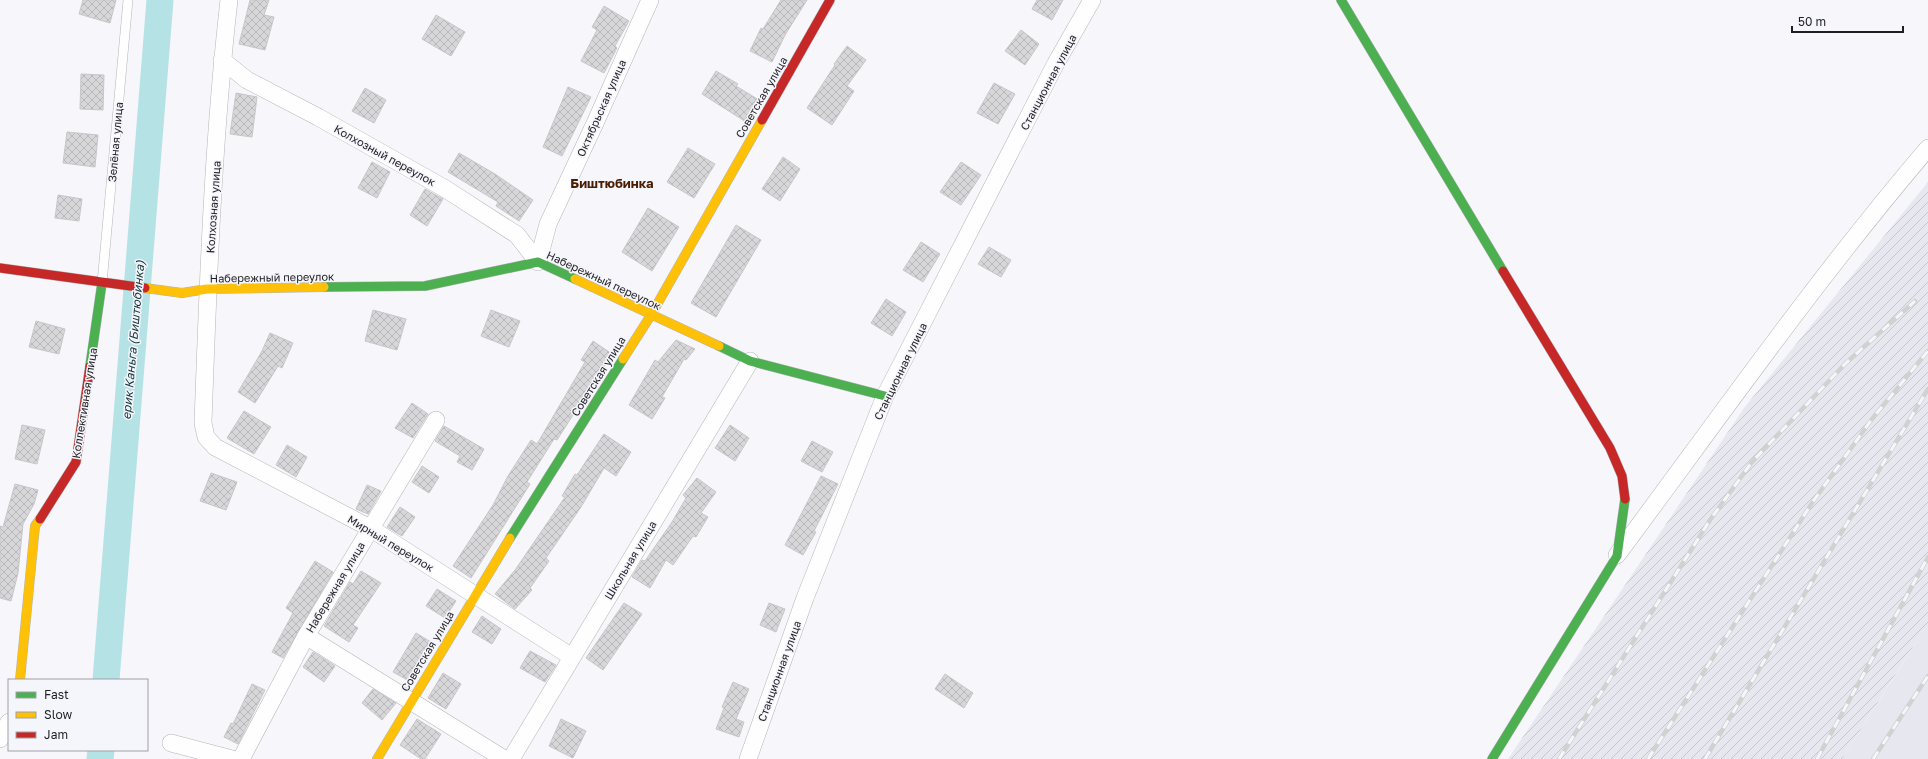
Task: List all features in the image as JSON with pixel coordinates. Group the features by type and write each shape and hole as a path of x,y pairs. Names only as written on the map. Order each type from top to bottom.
{"street":[{"name":"Колхозная улица","path":"206,438 203,423 208,289 222,60 229,0"},
{"name":"Октябрьская улица","path":"538,262 548,224 650,0"},
{"name":"Советская улица","path":"376,759 475,594 651,315 830,0"},
{"name":"Станционная улица","path":"748,759 805,598 885,396 1056,63 1092,0"},
{"path":"1341,0 1610,448 1622,476 1625,493 1624,512 1617,556"},
{"name":"Колхозный переулок","path":"222,60 247,80 318,117 369,148 444,188 517,235 538,262"},
{"path":"1492,759 1617,556 1873,212 1928,148"},
{"name":"Набережный переулок","path":"0,268 182,293 208,289 425,286 538,262 750,361 885,396"},
{"name":"Коллективная улица","path":"20,679 35,526 76,462 102,283"},
{"name":"Школьная улица","path":"511,759 750,361"},
{"name":"Набережная улица","path":"241,759 306,636 436,420"},
{"name":"Мирный переулок","path":"206,438 215,447 370,528 572,657"},
{"path":"306,636 504,759"},
{"path":"0,739 8,724"},
{"path":"171,743 232,759"}],"lane":[{"name":"Зелёная улица","path":"102,283 128,0"}],"shaded area":[{"path":"1928,182 1928,623 1842,759 1508,759 1744,408"},
{"path":"1928,623 1928,759 1842,759 1900,668"}],"building":[{"path":"83,0 116,0 110,23 79,14"},
{"path":"250,0 269,0 264,15 274,17 265,50 239,44"},
{"path":"781,0 807,0 785,35 772,62 750,51 761,28 763,29"},
{"path":"1037,0 1063,0 1052,20 1032,9"},
{"path":"604,6 629,21 615,46 617,48 604,73 581,61 597,30 592,27"},
{"path":"436,15 465,32 451,56 422,39"},
{"path":"1021,30 1039,44 1025,65 1005,51"},
{"path":"847,46 866,60 847,86 854,91 832,125 807,108"},
{"path":"716,71 738,84 736,86 759,100 746,122 702,94"},
{"path":"81,74 104,75 103,110 80,109"},
{"path":"994,83 1015,94 998,124 977,113"},
{"path":"568,87 591,97 562,156 543,147"},
{"path":"365,88 386,100 374,123 352,111"},
{"path":"236,93 257,97 252,137 230,134"},
{"path":"67,132 98,135 95,167 63,163"},
{"path":"688,148 715,164 694,198 667,182"},
{"path":"459,153 495,174 533,200 519,221 496,206 498,202 448,172"},
{"path":"783,157 800,169 780,201 762,189"},
{"path":"372,162 390,172 377,198 358,188"},
{"path":"961,162 981,175 961,205 940,192"},
{"path":"425,189 443,199 427,226 410,215"},
{"path":"58,195 82,199 79,221 55,218"},
{"path":"648,208 679,227 652,271 622,252"},
{"path":"736,225 761,240 716,317 691,303"},
{"path":"921,242 940,254 923,282 903,270"},
{"path":"989,247 1011,260 1001,277 978,264"},
{"path":"886,299 906,312 892,336 871,323"},
{"path":"373,310 406,319 397,350 365,341"},
{"path":"491,310 520,321 509,347 481,336"},
{"path":"36,321 65,329 59,354 29,347"},
{"path":"270,333 293,343 282,368 278,366 255,403 238,392 262,351"},
{"path":"676,340 695,349 686,360 684,359 662,397 665,398 652,419 629,405 655,360 658,362"},
{"path":"593,341 612,354 557,440 554,439 527,482 530,484 471,578 453,566 493,505 508,476 531,440 537,444 585,362 581,360"},
{"path":"412,403 428,414 413,438 395,428"},
{"path":"244,411 271,427 254,454 227,438"},
{"path":"22,425 45,430 37,464 15,459"},
{"path":"730,425 749,438 735,461 715,448"},
{"path":"444,426 484,449 472,470 457,462 460,456 435,441"},
{"path":"604,434 631,452 616,476 604,468 581,507 546,558 549,561 530,588 532,590 515,609 495,594 515,570 565,497 562,496 575,474 577,475"},
{"path":"812,441 833,452 822,472 801,461"},
{"path":"287,445 307,457 296,477 276,465"},
{"path":"422,466 439,477 429,493 412,482"},
{"path":"211,473 237,482 226,510 200,501"},
{"path":"821,476 838,484 814,531 816,532 803,555 785,545"},
{"path":"697,478 716,492 701,513 708,517 696,537 693,536 673,565 666,560 650,588 632,577 642,560 645,561 672,522 686,498 683,495"},
{"path":"15,484 38,490 34,504 23,524 18,573 11,601 0,598 0,526 3,527"},
{"path":"367,485 381,491 368,514 356,509"},
{"path":"400,507 415,517 402,536 387,527"},
{"path":"315,561 333,572 283,658 272,652 293,613 286,608"},
{"path":"361,571 381,583 353,625 358,628 349,642 324,626 350,582 353,584"},
{"path":"437,589 456,601 445,618 426,606"},
{"path":"624,603 642,614 603,670 586,658"},
{"path":"769,603 785,609 776,632 760,625"},
{"path":"482,616 501,629 492,644 472,632"},
{"path":"416,633 431,642 409,681 393,672"},
{"path":"530,651 556,665 545,682 520,668"},
{"path":"313,652 335,666 324,682 303,667"},
{"path":"443,673 461,684 446,709 428,698"},
{"path":"945,674 973,693 964,708 935,689"},
{"path":"733,682 749,689 736,719 744,722 739,737 716,729 724,708 722,707"},
{"path":"252,684 265,690 238,744 224,737 231,723 233,724"},
{"path":"373,689 396,703 382,720 362,703"},
{"path":"417,719 441,734 425,759 421,759 400,745"},
{"path":"561,719 586,731 573,758 549,746"}],"waterway":[{"name":"ерик Каньга (Биштюбинка)","path":"106,679 160,0"},
{"name":"ерик Каньга (Биштюбинка)","path":"100,759 101,751"}],"railway":[{"path":"1559,759 1710,520 1752,462 1846,363 1915,301"},
{"path":"1648,759 1812,503 1872,419 1928,351"},
{"path":"1705,759 1928,389"},
{"path":"1817,759 1928,557"},
{"path":"1873,759 1928,676"}],"traffic: fast":[{"path":"1341,0 1503,271"},
{"path":"324,287 425,286 538,262 575,279"},
{"path":"90,366 102,283"},
{"path":"719,346 750,361 885,396"},
{"path":"510,538 623,359"},
{"path":"1492,759 1617,556 1625,499"}],"traffic: slow":[{"path":"623,359 651,315 762,120"},
{"path":"575,279 719,346"},
{"path":"145,288 182,293 207,289 324,287"},
{"path":"20,679 35,526 40,519"},
{"path":"377,759 510,538"}],"traffic: jam":[{"path":"762,120 830,0"},
{"path":"0,268 145,288"},
{"path":"1503,271 1610,448 1622,476 1625,499"},
{"path":"40,519 76,462 90,366"}],"district":[{"name":"Биштюбинка","path":"612,183"}]}
